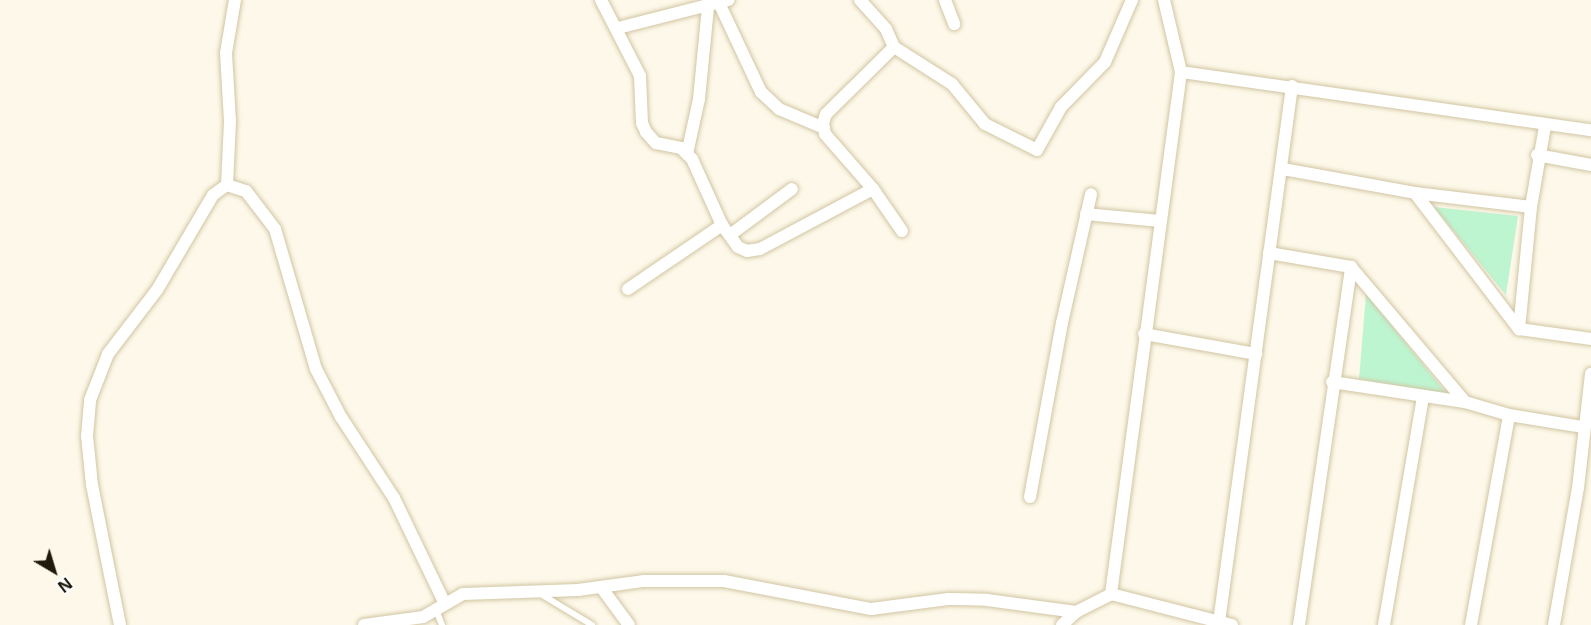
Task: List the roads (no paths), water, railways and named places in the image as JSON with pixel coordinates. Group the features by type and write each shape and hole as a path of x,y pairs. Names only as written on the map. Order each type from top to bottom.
{"street":[{"path":"227,185 230,122 226,53 236,0"},
{"path":"601,0 618,28 640,76 642,123 646,132 656,143 681,148 687,154 705,182 726,230 747,251 760,249 873,189"},
{"path":"860,0 886,29 894,47 952,84 985,124 1037,150 1061,107 1105,62 1132,0"},
{"path":"945,0 954,24"},
{"path":"1111,594 1180,72 1164,0"},
{"path":"618,28 719,4"},
{"path":"719,4 761,92 780,109 824,128"},
{"path":"687,154 719,4"},
{"path":"894,47 826,114 824,128 825,134 873,189 902,231"},
{"path":"1180,72 1292,86 1545,126 1591,130"},
{"path":"1219,622 1269,253 1283,169 1292,86"},
{"path":"1519,329 1537,155 1545,126"},
{"path":"1537,155 1591,165"},
{"path":"1283,169 1415,194 1531,207"},
{"path":"227,185 246,191 275,229 316,369 341,417 394,498 440,606"},
{"path":"120,625 92,485 87,436 90,400 108,354 157,290 213,195 227,185"},
{"path":"628,289 792,189"},
{"path":"1030,497 1091,194"},
{"path":"1415,194 1519,329 1591,339"},
{"path":"1086,214 1160,221"},
{"path":"1269,253 1351,267 1465,402"},
{"path":"1299,625 1332,382 1351,267"},
{"path":"1144,334 1256,354"},
{"path":"1554,625 1578,488 1582,427 1591,374"},
{"path":"1332,382 1423,398 1465,402 1509,415 1582,427"},
{"path":"1384,625 1423,398"},
{"path":"1471,625 1509,415"},
{"path":"1578,488 1591,489"},
{"path":"364,625 423,617 463,594 536,591 644,581 724,581 871,609 948,599 987,600 1076,612"},
{"path":"601,586 629,625"},
{"path":"1062,625 1076,612 1111,594 1233,625"}],"lane":[{"path":"536,591 592,625"},
{"path":"440,606 442,625"}]}
